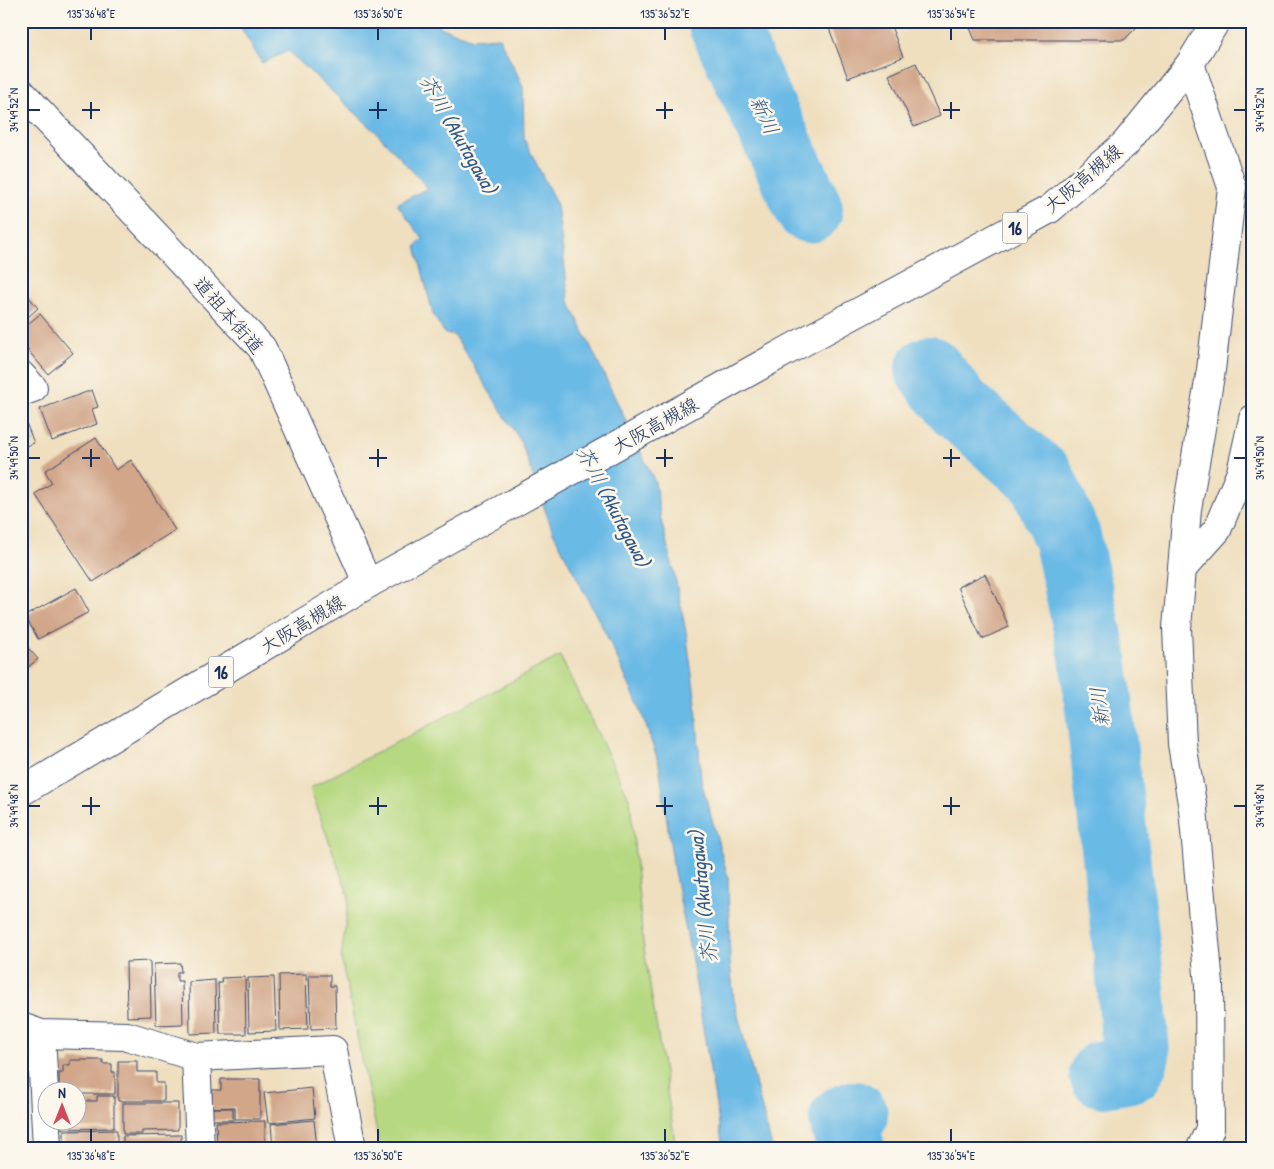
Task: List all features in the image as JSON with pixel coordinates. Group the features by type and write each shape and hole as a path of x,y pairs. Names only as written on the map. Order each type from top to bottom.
{"street":[{"name":"大阪高槻線","path":"21,792 368,584 758,367 1050,209 1125,144 1190,64 1216,21"},
{"path":"1190,64 1232,188 1211,370 1187,509 1177,628 1182,744 1193,809 1209,985 1209,1142"},
{"name":"道祖本街道","path":"21,92 262,348 368,584"},
{"path":"21,375 33,388 21,392"},
{"path":"1182,569 1217,530 1241,472 1253,419"},
{"path":"47,1148 31,1030 127,1036 196,1057 332,1050 352,1148"},
{"path":"196,1057 200,1148"}],"green space":[{"path":"560,656 630,800 643,942 676,1148 380,1148 341,958 349,897 310,788"}],"water":[{"name":"芥川 (Akutagawa)","path":"237,21 438,21 440,27 473,39 499,37 523,86 524,139 557,205 569,301 655,482 661,520 686,632 696,703 701,781 728,877 730,962 734,1000 772,1148 723,1148 691,955 674,871 659,764 641,711 607,636 553,532 521,442 454,335 445,334 433,314 416,246 423,239 397,204 428,188 375,131 288,51 262,63"}],"building":[{"path":"846,21 889,21 903,57 848,78 829,28"},
{"path":"967,21 1143,21 1124,40 975,40"},
{"path":"916,63 940,116 914,127 889,75"},
{"path":"21,288 38,308 27,318 21,311"},
{"path":"40,314 73,353 48,374 21,342 21,330"},
{"path":"92,390 98,407 92,409 97,424 52,441 40,409"},
{"path":"21,410 34,443 21,448"},
{"path":"96,438 116,470 131,460 175,530 93,582 35,494 52,483 45,471"},
{"path":"985,574 1009,627 982,639 958,587"},
{"path":"76,588 89,612 38,639 25,616"},
{"path":"21,640 38,659 21,673"},
{"path":"150,961 151,1016 127,1017 126,962"},
{"path":"180,963 181,972 177,972 177,981 182,981 183,1024 156,1025 154,964"},
{"path":"306,974 308,1029 280,1030 279,975"},
{"path":"309,975 330,975 330,986 335,986 336,1028 311,1029"},
{"path":"245,977 246,1034 220,1034 218,983 222,983 221,978"},
{"path":"274,977 276,1031 249,1032 248,978"},
{"path":"215,980 216,1033 190,1034 189,982"},
{"path":"70,1060 103,1060 103,1064 112,1064 112,1072 115,1072 115,1094 88,1094 88,1082 59,1082 59,1073 63,1073 63,1065 70,1065"},
{"path":"118,1061 137,1061 137,1072 156,1072 156,1083 164,1083 164,1101 118,1101"},
{"path":"221,1079 260,1079 260,1119 235,1119 235,1107 212,1108 212,1090 221,1090"},
{"path":"312,1088 315,1118 268,1123 264,1093"},
{"path":"97,1096 114,1096 114,1128 88,1128 88,1101 97,1101"},
{"path":"123,1103 178,1103 178,1130 142,1131 142,1134 123,1134"},
{"path":"211,1108 233,1108 233,1120 211,1120"},
{"path":"314,1120 317,1148 273,1148 271,1124"},
{"path":"265,1121 265,1145 258,1145 258,1148 217,1148 216,1122"},
{"path":"117,1130 117,1148 64,1148 64,1132"},
{"path":"181,1135 181,1148 123,1148 123,1136"}],"waterway":[{"name":"新川","path":"721,21 809,209"},
{"name":"新川","path":"929,370 959,407 1041,478 1067,537 1093,656 1131,987 1136,1055 1130,1069 1103,1074"},
{"name":"新川","path":"851,1148 843,1119 854,1115"}]}
